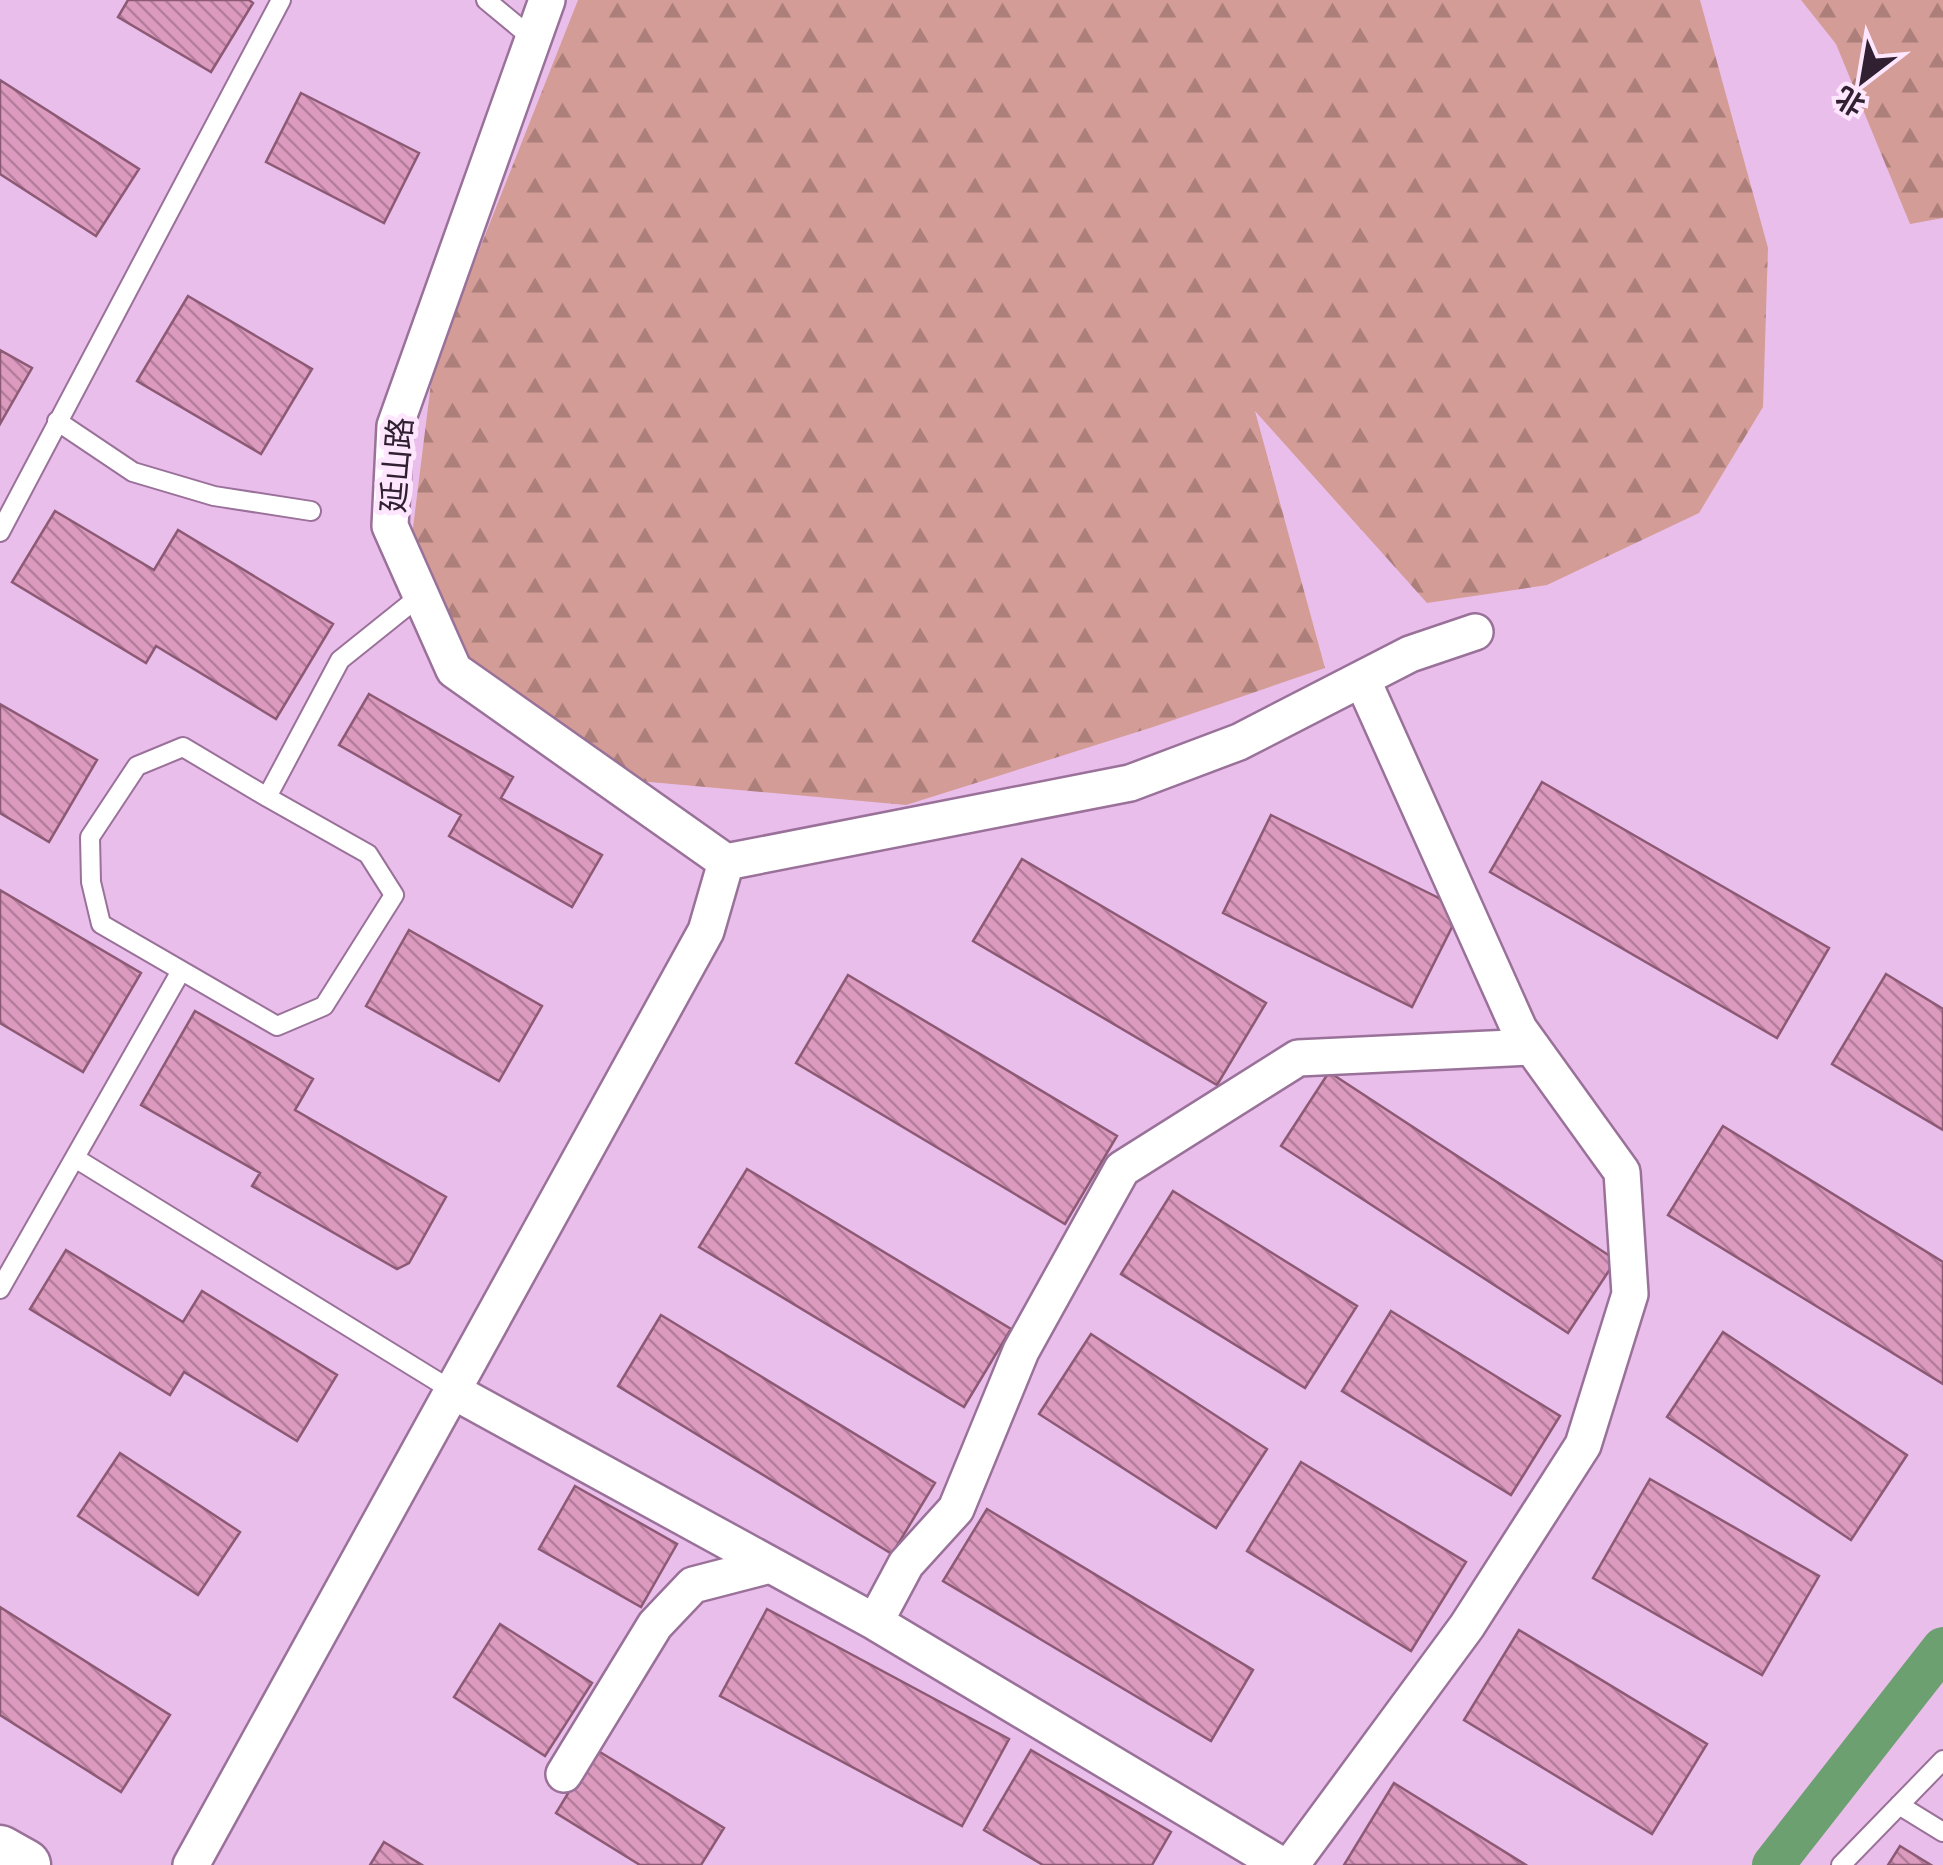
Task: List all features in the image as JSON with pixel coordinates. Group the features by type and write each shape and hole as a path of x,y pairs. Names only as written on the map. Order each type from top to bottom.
{"main road":[{"path":"0,1851 25,1865"}],"street":[{"name":"延山路","path":"547,0 395,426 390,526 454,670 726,862"},
{"path":"190,1865 706,931 726,862 1130,784 1239,742 1410,654 1475,632"},
{"path":"1290,1865 1467,1626 1583,1445 1630,1294 1622,1172 1519,1029 1362,679"},
{"path":"875,1622 906,1564 956,1508 1021,1351 1122,1168 1298,1058 1532,1047"},
{"path":"453,1391 875,1622 1281,1865"},
{"path":"564,1774 655,1624 694,1585 770,1565"}],"lane":[{"path":"0,532 281,0"},
{"path":"486,0 533,39"},
{"path":"57,421 133,472 214,496 311,511"},
{"path":"267,797 340,660 421,595"},
{"path":"182,747 267,797 368,854 394,895 324,1006 277,1026 102,924 91,882 90,837 137,766 182,747"},
{"path":"0,1289 181,971"},
{"path":"75,1158 453,1391"},
{"path":"1841,1865 1943,1760"},
{"path":"1898,1805 1943,1832"}],"green space":[{"path":"578,0 1700,0 1768,248 1763,407 1699,513 1547,585 1427,603 1255,411 1325,668 906,805 605,778 443,654 409,560 433,367"},
{"path":"1801,0 1943,0 1943,218 1910,224 1836,44"}],"building":[{"path":"128,0 253,3 211,72 118,17"},
{"path":"0,80 139,169 96,236 0,174"},
{"path":"301,93 419,153 384,223 266,162"},
{"path":"188,296 312,369 261,454 137,381"},
{"path":"0,350 32,368 0,424"},
{"path":"55,511 154,570 178,530 333,624 276,719 156,646 146,663 12,582"},
{"path":"369,694 513,777 501,798 602,855 572,907 449,836 461,815 339,745"},
{"path":"0,704 97,760 49,842 0,813"},
{"path":"1542,782 1829,948 1777,1038 1490,872"},
{"path":"1271,815 1461,909 1412,1007 1223,913"},
{"path":"1022,859 1266,1003 1217,1085 973,941"},
{"path":"0,890 141,973 83,1072 0,1023"},
{"path":"409,930 542,1006 499,1081 366,1006"},
{"path":"1886,974 1943,1009 1943,1130 1832,1064"},
{"path":"848,975 1117,1136 1065,1224 796,1063"},
{"path":"195,1011 313,1079 295,1110 446,1197 409,1263 397,1269 252,1186 260,1173 141,1105"},
{"path":"1329,1072 1616,1260 1568,1333 1281,1146"},
{"path":"1723,1126 1943,1262 1943,1384 1668,1215"},
{"path":"747,1169 1011,1329 964,1407 699,1247"},
{"path":"1173,1191 1357,1306 1305,1388 1121,1274"},
{"path":"66,1250 183,1322 202,1291 337,1375 297,1441 184,1372 170,1395 30,1309"},
{"path":"1391,1311 1560,1416 1511,1495 1342,1391"},
{"path":"661,1315 935,1483 892,1554 618,1386"},
{"path":"1723,1332 1907,1455 1851,1540 1667,1417"},
{"path":"1091,1334 1267,1449 1216,1528 1039,1414"},
{"path":"120,1453 240,1532 198,1595 78,1516"},
{"path":"1301,1462 1466,1562 1411,1651 1247,1551"},
{"path":"1650,1479 1819,1576 1762,1675 1593,1578"},
{"path":"575,1486 677,1544 641,1607 539,1549"},
{"path":"987,1509 1253,1670 1211,1741 943,1581"},
{"path":"0,1607 170,1715 121,1792 0,1715"},
{"path":"767,1609 1009,1739 962,1826 720,1696"},
{"path":"500,1624 592,1683 545,1756 454,1697"},
{"path":"1519,1630 1707,1744 1652,1834 1464,1720"},
{"path":"595,1749 724,1828 701,1865 640,1865 556,1813"},
{"path":"1031,1750 1171,1832 1152,1865 1043,1865 984,1830"},
{"path":"1394,1783 1526,1865 1344,1865"},
{"path":"384,1842 422,1865 370,1865"},
{"path":"1900,1846 1931,1865 1888,1865"}],"waterway":[{"path":"1773,1865 1943,1648"}]}
